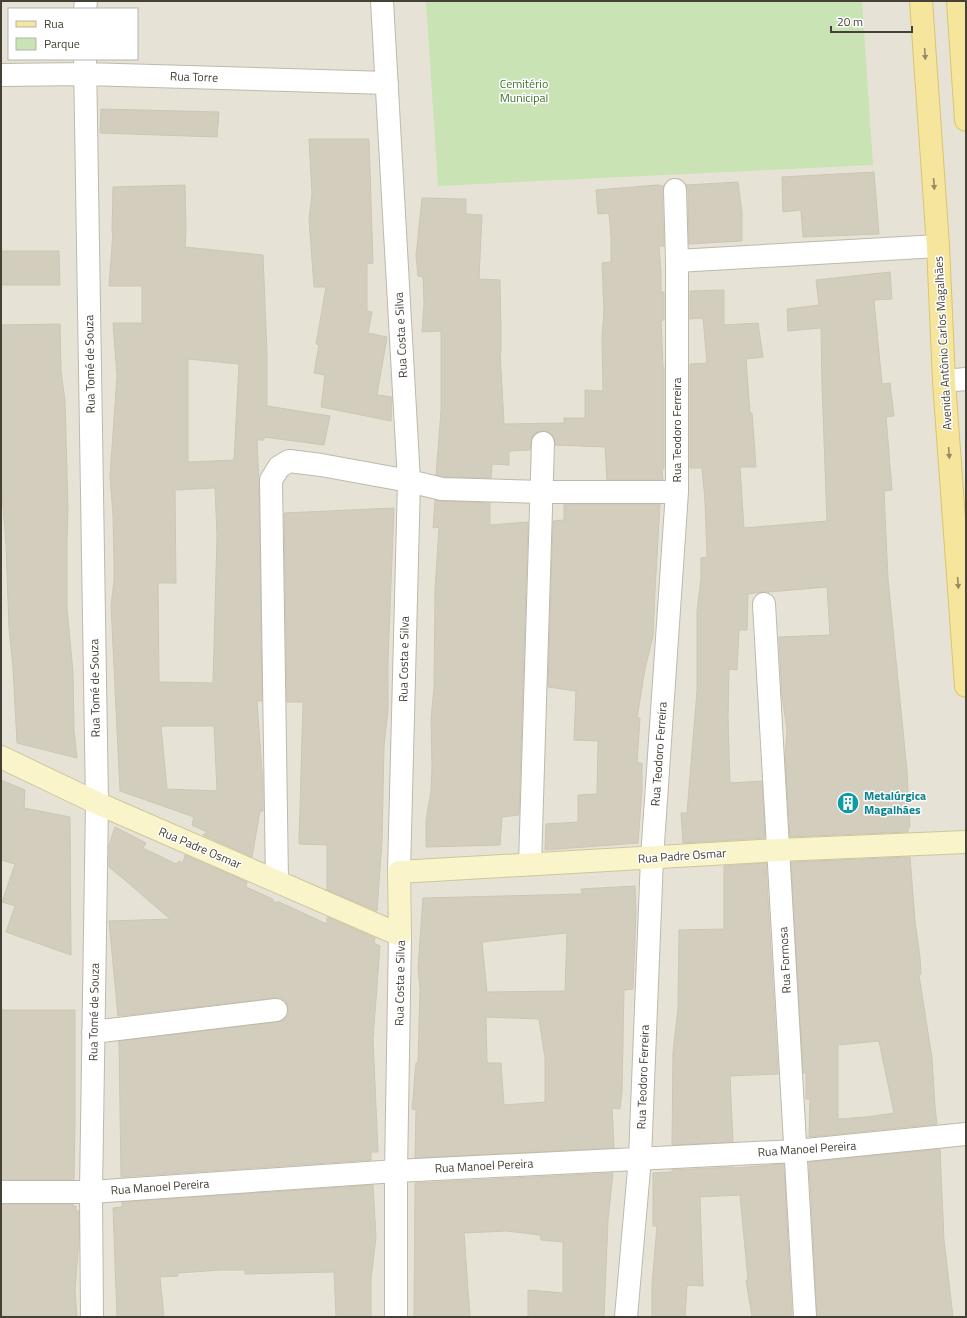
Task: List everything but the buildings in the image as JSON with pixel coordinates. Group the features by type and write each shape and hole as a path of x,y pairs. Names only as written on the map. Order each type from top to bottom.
{"main road":[{"name":"Avenida Antônio Carlos Magalhães","path":"922,1 938,246 944,380 966,686"},
{"path":"958,1 966,120"}],"street":[{"name":"Rua Costa e Silva","path":"382,1 409,481 399,872 400,935 396,1171 396,1317"},
{"name":"Rua Torre","path":"1,75 85,66 387,83"},
{"name":"Rua Tomé de Souza","path":"85,66 97,803 91,1192 92,1317"},
{"name":"Rua Teodoro Ferreira","path":"626,1317 640,1158 652,858 677,492 677,261 675,190"},
{"path":"677,261 938,246"},
{"path":"944,380 966,379"},
{"path":"530,864 543,443"},
{"path":"277,881 271,480 279,467 289,461 321,465 409,481 442,489 542,492 677,492"},
{"name":"Rua Formosa","path":"764,604 805,1317"},
{"name":"Rua Padre Osmar","path":"1,757 97,803 400,935"},
{"name":"Rua Padre Osmar","path":"399,872 778,850 966,842"},
{"path":"93,1032 276,1010"},
{"name":"Rua Manoel Pereira","path":"1,1192 91,1192 396,1171 796,1151 966,1134"}],"shaded area":[{"path":"1,1 966,1 966,1317 1,1317"}],"green space":[{"name":"Cemitério Municipal","path":"426,1 862,1 873,165 438,186"}],"place":[{"name":"Metalúrgica Magalhães","path":"848,803"}]}
